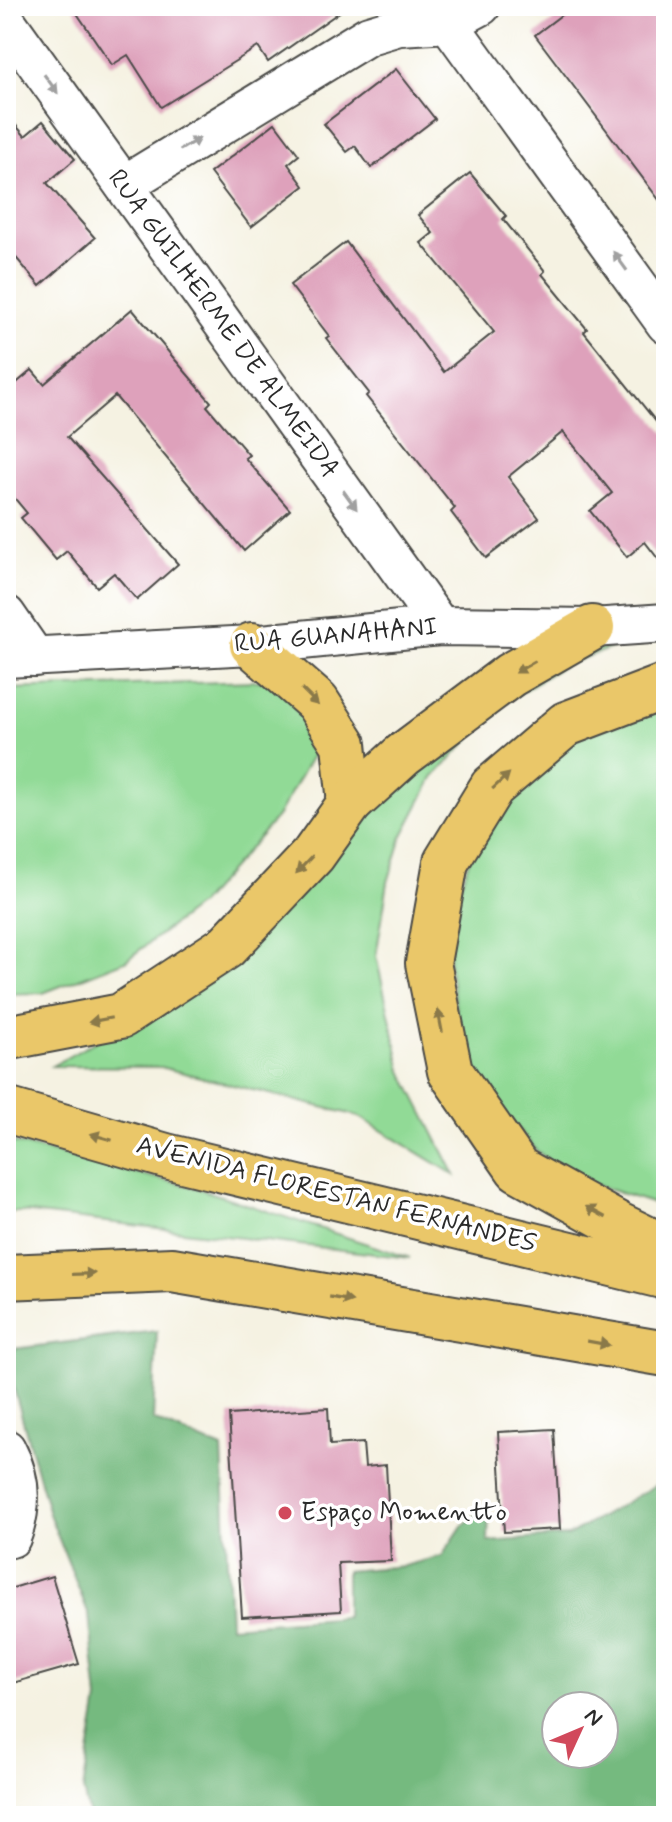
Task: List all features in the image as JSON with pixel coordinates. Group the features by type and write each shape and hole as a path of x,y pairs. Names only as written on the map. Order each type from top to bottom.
{"highway":[{"path":"6,1038 121,1016 226,947 313,855 350,803 403,755 510,675 592,628"},
{"path":"252,645 317,702 344,744 350,803"},
{"path":"666,686 566,724 492,787 446,862 428,963 450,1071 518,1169 666,1248"},
{"name":"AVENIDA FLORESTAN FERNANDES","path":"6,1110 166,1156 666,1277"},
{"path":"6,1277 172,1270 666,1354"}],"street":[{"path":"124,185 369,35 455,12 666,324"},
{"name":"RUA GUILHERME DE ALMEIDA","path":"6,21 440,626"},
{"path":"6,615 20,658"},
{"name":"RUA GUANAHANI","path":"20,658 252,645 440,626 592,628 666,623"},
{"path":"6,1449 19,1480 20,1499 18,1519 11,1538 6,1539"}],"green space":[{"path":"617,646 564,665 501,705 433,778 402,837 388,882 376,956 402,1071 455,1175 358,1116 160,1067 52,1066 195,985 361,803 572,651"},
{"path":"283,680 304,707 317,747 277,817 200,904 125,961 43,993 6,994 6,689"},
{"path":"666,696 666,1208 569,1176 537,1151 498,1106 462,1049 449,963 452,908 479,834 567,737"},
{"path":"6,1141 197,1188 410,1258 6,1212"},
{"path":"157,1331 153,1420 222,1449 230,1626 346,1617 346,1571 404,1566 442,1556 462,1526 489,1505 488,1542 568,1536 666,1479 666,1816 89,1816 83,1790 98,1700 89,1615 49,1514 6,1360 6,1350"}],"building":[{"path":"72,6 348,6 268,62 258,47 161,107 128,55 112,65"},
{"path":"573,6 666,6 666,209 535,35"},
{"path":"396,69 435,119 371,168 355,146 347,152 324,124"},
{"path":"6,114 25,136 43,121 75,159 47,183 95,238 40,286 6,246"},
{"path":"275,123 299,155 288,164 304,186 251,227 210,173"},
{"path":"470,173 506,216 503,219 545,271 542,274 587,329 584,332 666,434 666,569 645,542 627,557 590,511 612,493 563,432 508,477 539,518 486,558 451,512 455,508 366,396 369,393 290,285 346,242 444,372 494,332 421,243 433,233 418,215"},
{"path":"132,309 211,402 207,406 249,455 245,458 290,510 244,551 115,396 67,437 178,564 137,600 114,573 97,587 67,551 56,560 21,518 27,513 6,488 6,392 32,370 44,384"},
{"name":"Espaço Momentto","path":"328,1408 330,1445 363,1443 365,1467 386,1465 391,1561 338,1563 341,1611 242,1617 229,1415"},
{"path":"554,1429 560,1529 504,1532 498,1432"},
{"path":"52,1576 79,1664 6,1685 6,1590"}],"place":[{"name":"Espaço Momentto","path":"285,1513"}]}
